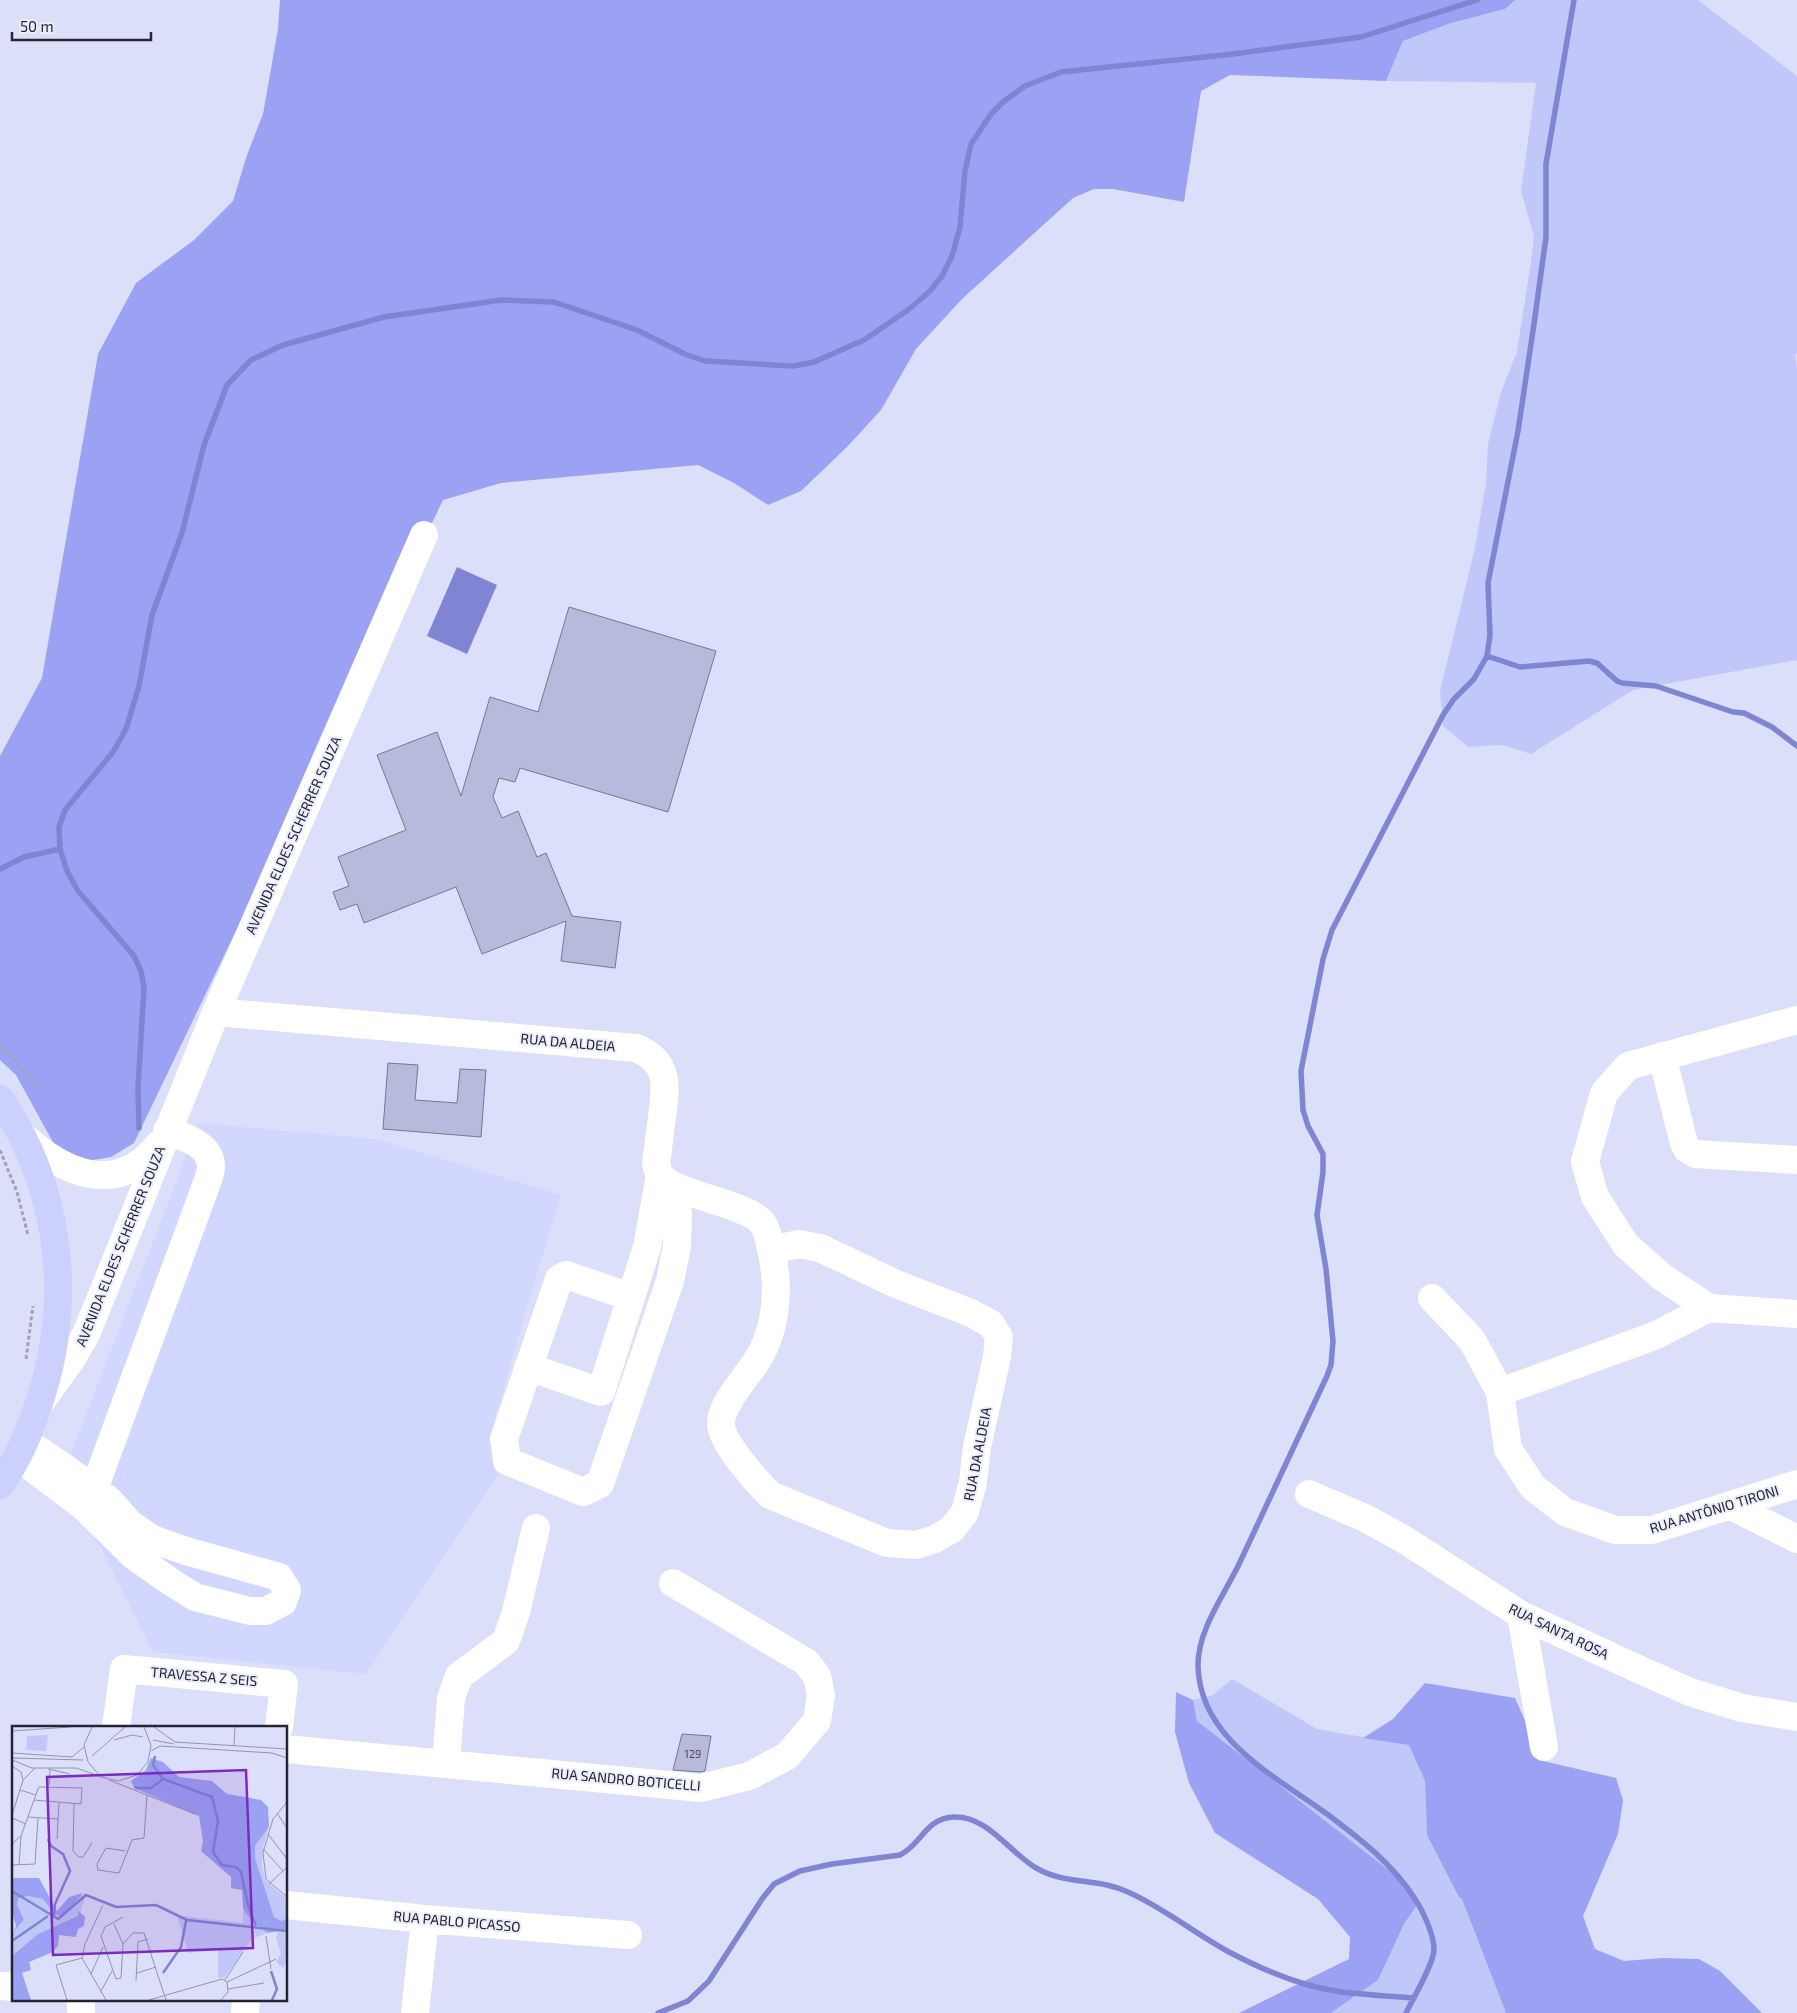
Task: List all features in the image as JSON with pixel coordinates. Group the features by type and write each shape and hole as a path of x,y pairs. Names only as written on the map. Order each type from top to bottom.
{"main road":[{"path":"0,1099 11,1143 43,1187 55,1240 59,1296 56,1333 47,1378 39,1404 0,1504"}],"street":[{"name":"AVENIDA ELDES SCHERRER SOUZA","path":"39,1404 73,1357 87,1332 216,1012 424,535"},
{"name":"RUA DA ALDEIA","path":"216,1012 636,1048 649,1053 657,1062 666,1086 656,1164 666,1180 750,1214 762,1222 769,1240 771,1250 774,1264 776,1308 770,1333 758,1360 724,1409 721,1424 731,1448 757,1482 770,1495 887,1543 916,1545 935,1539 952,1529 965,1512 974,1482 977,1447 997,1357 999,1337 991,1324 971,1313 896,1284 820,1248 799,1244 771,1250"},
{"path":"1797,1020 1628,1066 1604,1093 1585,1162 1595,1197 1626,1244 1662,1277 1709,1308 1797,1314"},
{"path":"1662,1056 1687,1149 1694,1154 1797,1160"},
{"name":"AVENIDA ELDES SCHERRER SOUZA","path":"11,1143 36,1148 60,1165 84,1174 102,1175 120,1173 138,1164 156,1149 166,1134"},
{"path":"94,1489 211,1167 207,1153 192,1140 166,1134"},
{"path":"631,1297 566,1275 559,1279 504,1439 508,1461 583,1492 600,1484 670,1281 677,1246 678,1212 666,1180"},
{"path":"528,1367 601,1392 666,1180"},
{"name":"RUA ANTÔNIO TIRONI","path":"1432,1298 1472,1340 1500,1392 1508,1449 1533,1487 1565,1512 1615,1530 1652,1530 1797,1484"},
{"path":"1500,1392 1654,1336 1709,1308"},
{"path":"14,1464 94,1489 109,1500 129,1523 152,1538 186,1551 279,1577 287,1590 283,1602 266,1611 250,1611 195,1597 134,1556 83,1506 14,1464"},
{"name":"RUA SANTA ROSA","path":"1309,1494 1365,1518 1405,1540 1521,1615 1690,1692 1742,1708 1797,1717"},
{"path":"1732,1506 1797,1539"},
{"path":"437,1762 451,1698 459,1676 506,1641 516,1612 536,1528"},
{"name":"RUA SANDRO BOTICELLI","path":"288,1749 701,1788 749,1776 787,1756 817,1721 822,1695 817,1676 806,1662 673,1583"},
{"path":"1521,1615 1544,1747"},
{"path":"437,1762 432,1699 435,1686 442,1673 454,1665"},
{"name":"TRAVESSA Z SEIS","path":"116,1726 124,1669 284,1684 279,1726"},
{"name":"RUA PABLO PICASSO","path":"288,1905 425,1919 628,1935"},
{"path":"415,2013 425,1919"},
{"path":"81,2000 81,2013"},
{"path":"245,2013 246,2000"}],"path":[{"path":"0,1045 40,1088"},
{"path":"11,1143 17,1192 30,1243"},
{"path":"25,1360 33,1305"}],"shaded area":[{"path":"280,0 1515,0 1505,9 1451,23 1403,41 1386,81 1230,75 1201,91 1184,202 1113,189 1094,189 1073,198 962,299 916,349 881,410 847,447 801,491 768,505 734,483 698,465 501,483 443,500 134,1143 111,1157 63,1165 60,1155 16,1075 0,1060 0,756 42,678 98,354 136,283 194,240 233,201 247,155 263,114 278,29"},
{"path":"1515,0 1698,0 1797,76 1797,354 1795,354 1797,370 1797,660 1633,690 1531,754 1502,745 1468,747 1443,726 1440,691 1475,548 1486,483 1488,444 1501,392 1517,352 1534,236 1521,191 1536,83 1386,81 1403,41 1451,23 1505,9"},
{"path":"457,567 497,585 467,654 427,636"},
{"path":"199,1123 376,1139 561,1195 489,1440 507,1461 366,1674 153,1652 100,1546 56,1492"},
{"path":"1232,1679 1317,1729 1409,1745 1425,1781 1427,1835 1462,1899 1506,2013 1331,2013 1378,1980 1404,1924 1416,1908 1409,1886 1197,1721 1193,1700 1213,1695"},
{"path":"1425,1683 1515,1698 1543,1761 1616,1778 1623,1800 1618,1834 1583,1916 1595,1949 1624,1961 1662,1958 1699,1959 1720,1971 1762,2013 1506,2013 1462,1899 1459,1897 1427,1835 1425,1781 1409,1745 1363,1738 1393,1719"},
{"path":"1176,1692 1193,1700 1197,1721 1409,1886 1416,1907 1404,1924 1378,1980 1331,2013 1239,2013 1349,1959 1350,1937 1318,1899 1215,1833 1189,1783 1175,1732"}],"building":[{"path":"569,607 716,651 668,812 520,768 515,782 499,778 493,797 502,818 518,811 537,857 546,853 572,916 621,922 615,968 561,961 566,921 482,954 456,887 364,923 357,904 340,910 333,892 349,886 338,857 406,830 377,755 437,732 461,796 490,697 538,712"},
{"path":"388,1063 418,1065 415,1100 457,1103 460,1069 486,1070 481,1137 383,1129"},
{"path":"682,1734 711,1736 705,1771 673,1770"}],"waterway":[{"path":"139,1128 138,1088 144,988 141,971 134,956 78,891 67,871 60,849 59,827 65,810 113,752 126,729 139,686 152,615 182,533 204,445 227,385 251,360 283,345 384,317 501,300 554,302 637,330 687,355 705,361 793,366 814,362 864,340 908,310 930,291 942,276 952,256 960,227 965,171 971,144 991,114 1003,102 1025,86 1061,72 1233,54 1361,37 1477,0"},
{"path":"1406,2013 1427,1972 1433,1955 1434,1943 1425,1916 1406,1886 1375,1852 1327,1814 1264,1770 1243,1753 1226,1735 1211,1714 1202,1691 1198,1665 1199,1652 1207,1625 1240,1562 1331,1365 1333,1341 1326,1269 1317,1215 1323,1172 1323,1154 1308,1126 1303,1110 1301,1071 1323,959 1332,930 1443,715 1454,699 1474,679 1487,656 1490,635 1488,583 1518,431 1534,324 1546,237 1546,164 1574,0"},
{"path":"1487,656 1520,667 1589,661 1597,663 1617,681 1622,683 1656,686 1733,712 1744,713 1772,727 1797,746"},
{"path":"0,869 24,857 60,849"},
{"path":"658,2013 688,2001 709,1981 762,1899 774,1884 800,1871 832,1864 900,1855 914,1845 936,1822 953,1817 966,1818 977,1822 1038,1869 1060,1877 1106,1885 1128,1892 1154,1905 1229,1952 1284,1977 1327,1990 1414,1998"}]}
